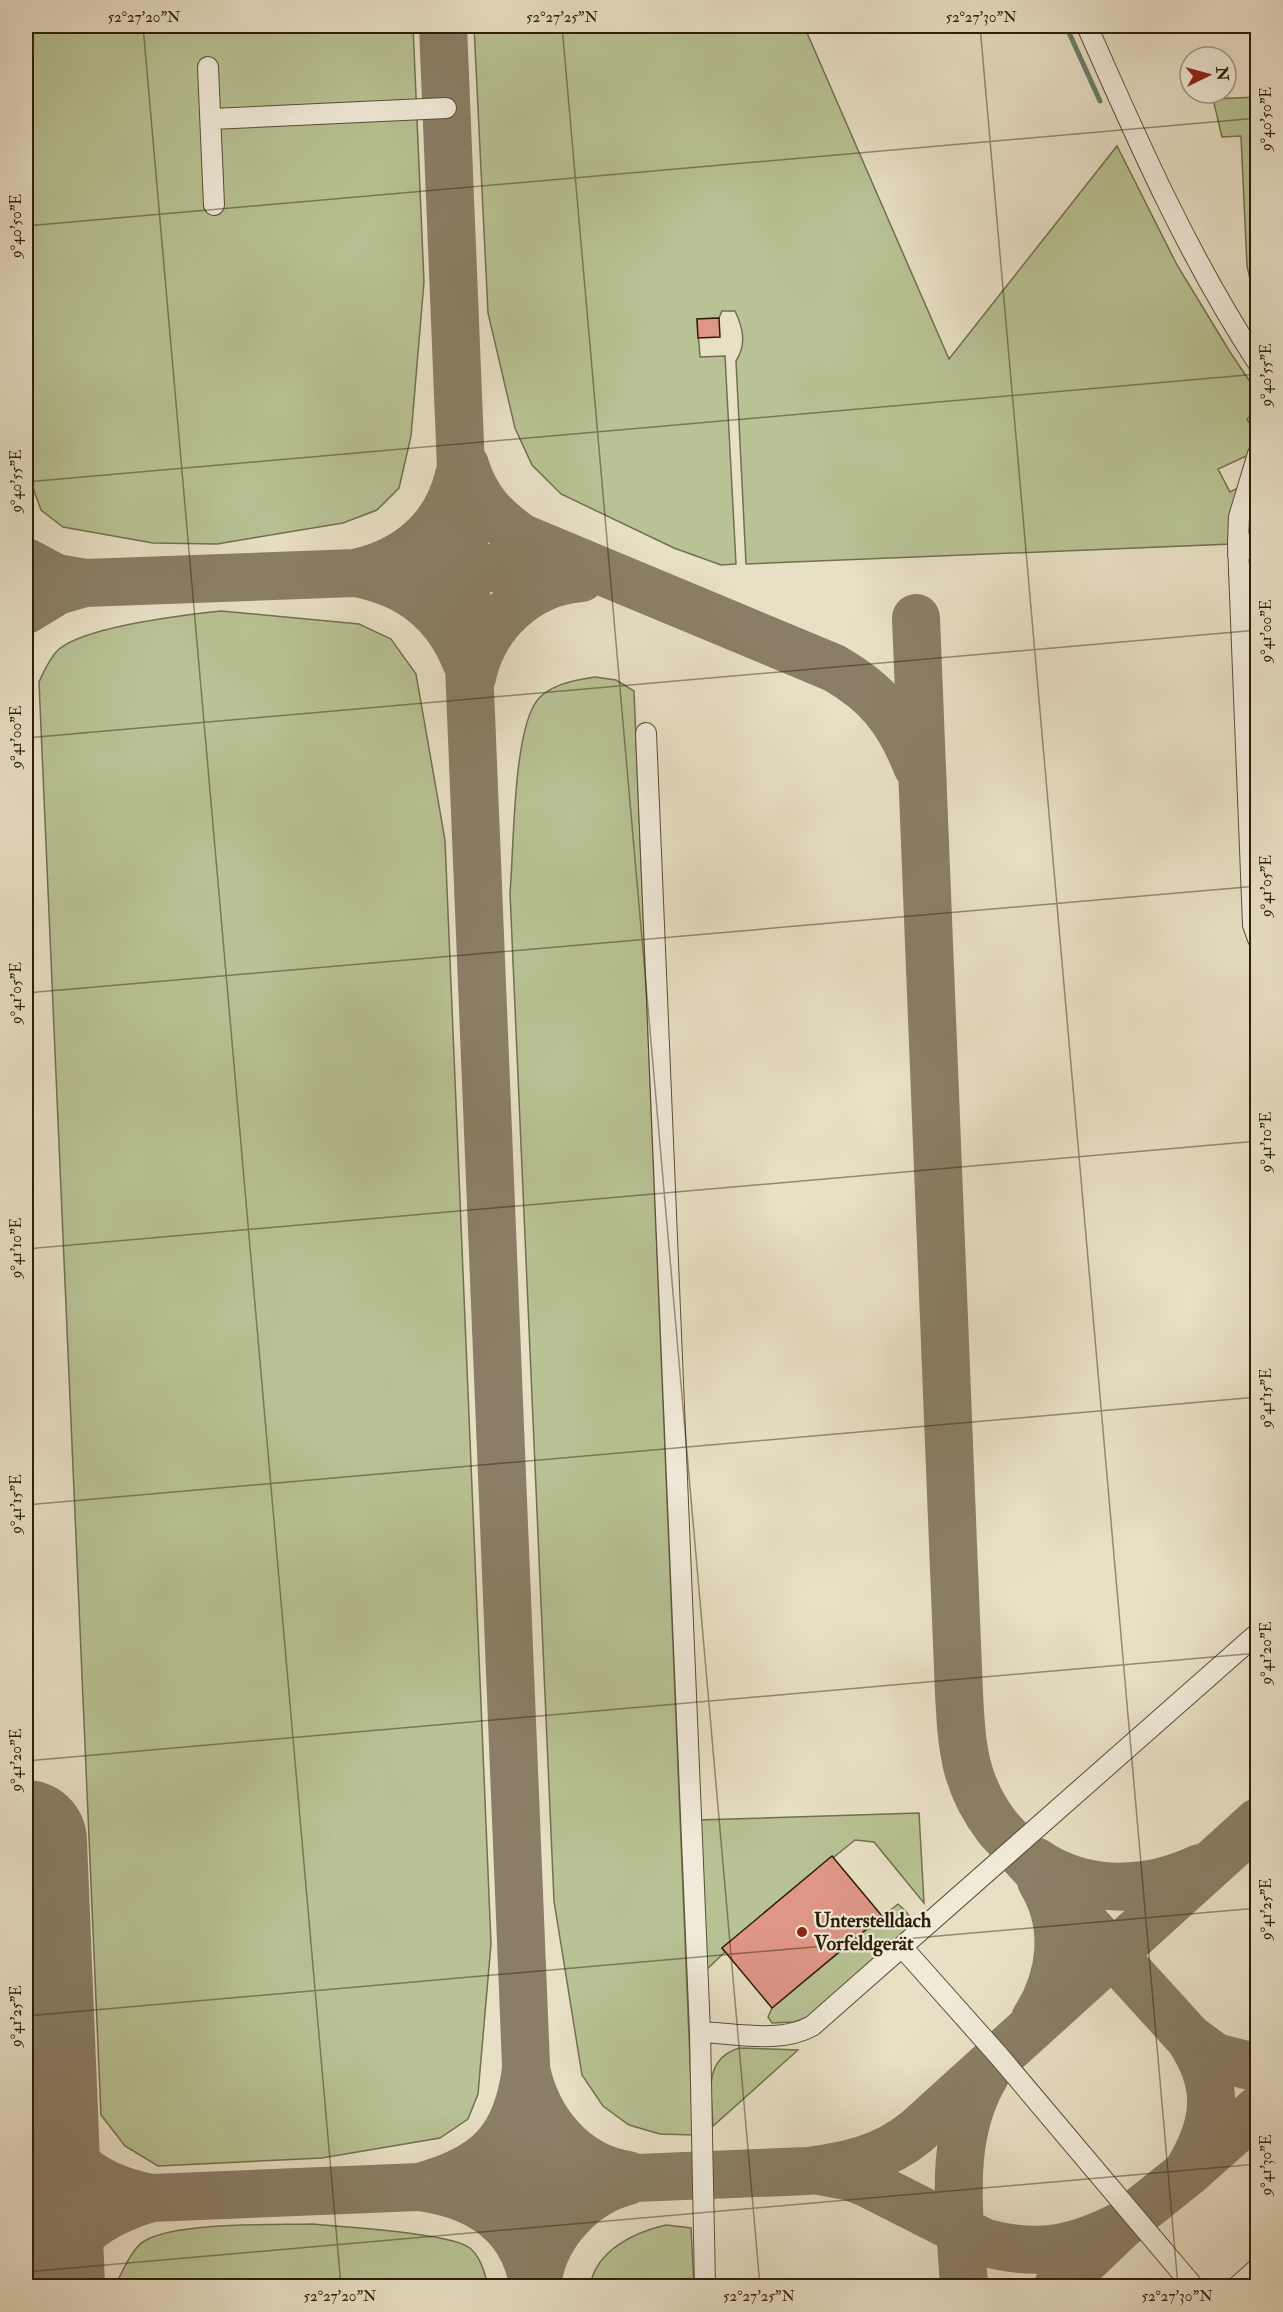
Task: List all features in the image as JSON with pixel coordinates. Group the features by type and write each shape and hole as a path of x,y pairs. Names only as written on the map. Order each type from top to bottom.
{"lane":[{"path":"1087,26 1190,251 1257,363"},
{"path":"208,67 214,205"},
{"path":"211,119 446,108"},
{"path":"1257,453 1239,517 1238,555 1248,574 1253,925 1257,939"},
{"path":"1238,555 1257,539"},
{"path":"646,733 700,2032 705,2286"},
{"path":"700,2032 778,2036 802,2031 902,1947 1257,1633"},
{"path":"902,1947 999,2056 1193,2286"},
{"path":"1238,2286 1257,2268"}],"green space":[{"path":"26,26 413,26 424,282 411,436 399,488 377,510 343,523 217,544 153,543 63,527 41,510 31,482 26,342"},
{"path":"474,26 804,26 949,359 1117,146 1177,265 1257,392 1257,409 1247,419 1257,435 1253,453 1218,469 1230,492 1242,486 1232,544 746,564 736,361 742,348 743,336 735,311 722,311 719,318 697,319 700,357 725,356 736,564 721,565 674,548 561,494 532,465 515,428 488,313"},
{"path":"1258,97 1257,309 1247,266 1241,136 1222,137 1214,105 1238,105 1238,98"},
{"path":"221,611 359,624 391,639 416,674 445,840 491,1944 478,2094 468,2119 440,2138 322,2158 158,2166 125,2146 101,2115 39,682 47,665 58,650 71,642 135,623"},
{"path":"595,677 616,680 634,691 693,2135 660,2134 629,2125 603,2106 582,2075 554,1901 510,893 518,769 527,722 534,705 545,693 561,685"},
{"path":"919,1813 924,1903 874,1842 855,1840 722,1948 725,1952 706,1970 698,1820"},
{"path":"898,1904 911,1921 910,1929 808,2017 794,2022 772,2023 768,2017 772,2008"},
{"path":"739,2048 798,2050 713,2126 711,2090 714,2069 727,2053"},
{"path":"312,2224 421,2235 461,2243 471,2249 477,2257 488,2286 115,2286 136,2248 146,2240 161,2234 202,2227"},
{"path":"666,2225 691,2228 694,2286 590,2286 600,2262 609,2253 642,2232"}],"building":[{"path":"719,318 720,337 698,338 697,319"},
{"name":"Unterstelldach Vorfeldgerät","path":"832,1856 882,1916 772,2008 722,1948"}],"waterway":[{"path":"1066,26 1100,101"}],"taxiway":[{"path":"443,26 535,2286"},
{"path":"465,465 474,488 494,516 522,538 834,668 863,687 894,721 917,766"},
{"path":"459,475 445,511 422,540 392,560 355,573 393,584 424,603 449,629 467,664"},
{"path":"26,562 56,578 85,583"},
{"path":"26,610 57,591 85,583 570,565"},
{"path":"472,677 486,640 510,609 543,588 561,581 581,578"},
{"path":"916,618 959,1694 967,1765 978,1796 998,1828 1189,2038 1215,2057 1258,2068"},
{"path":"52,2286 65,2253 88,2228 118,2210 152,2198 808,2171 851,2163 878,2154 916,2132 1258,1822"},
{"path":"1035,1861 1074,1880 1116,1887 1159,1882 1200,1868"},
{"path":"1035,2019 1051,1986 1058,1951 1055,1915 1050,1898 1041,1881"},
{"path":"1189,2038 1206,2071 1211,2103 1205,2135 1189,2169"},
{"path":"532,2278 517,2240 491,2213 458,2196 419,2187 463,2171 495,2148 515,2115 522,2094 526,2069 539,2106 561,2138 575,2152 591,2162 628,2175"},
{"path":"35,2074 47,2122 57,2141 70,2158 86,2172 105,2183 127,2192 152,2198"},
{"path":"964,2286 959,2204 961,2151 974,2099 986,2074"},
{"path":"1058,2286 1122,2225 1187,2173 1258,2110"},
{"path":"819,2171 851,2177 867,2183 983,2242 1002,2247 1054,2249 1087,2240 1122,2225"},
{"path":"538,2279 549,2246 569,2217 596,2194 628,2181"}],"runway":[{"path":"26,1841 44,2286"}],"place":[{"name":"Unterstelldach Vorfeldgerät","path":"802,1932"}]}
